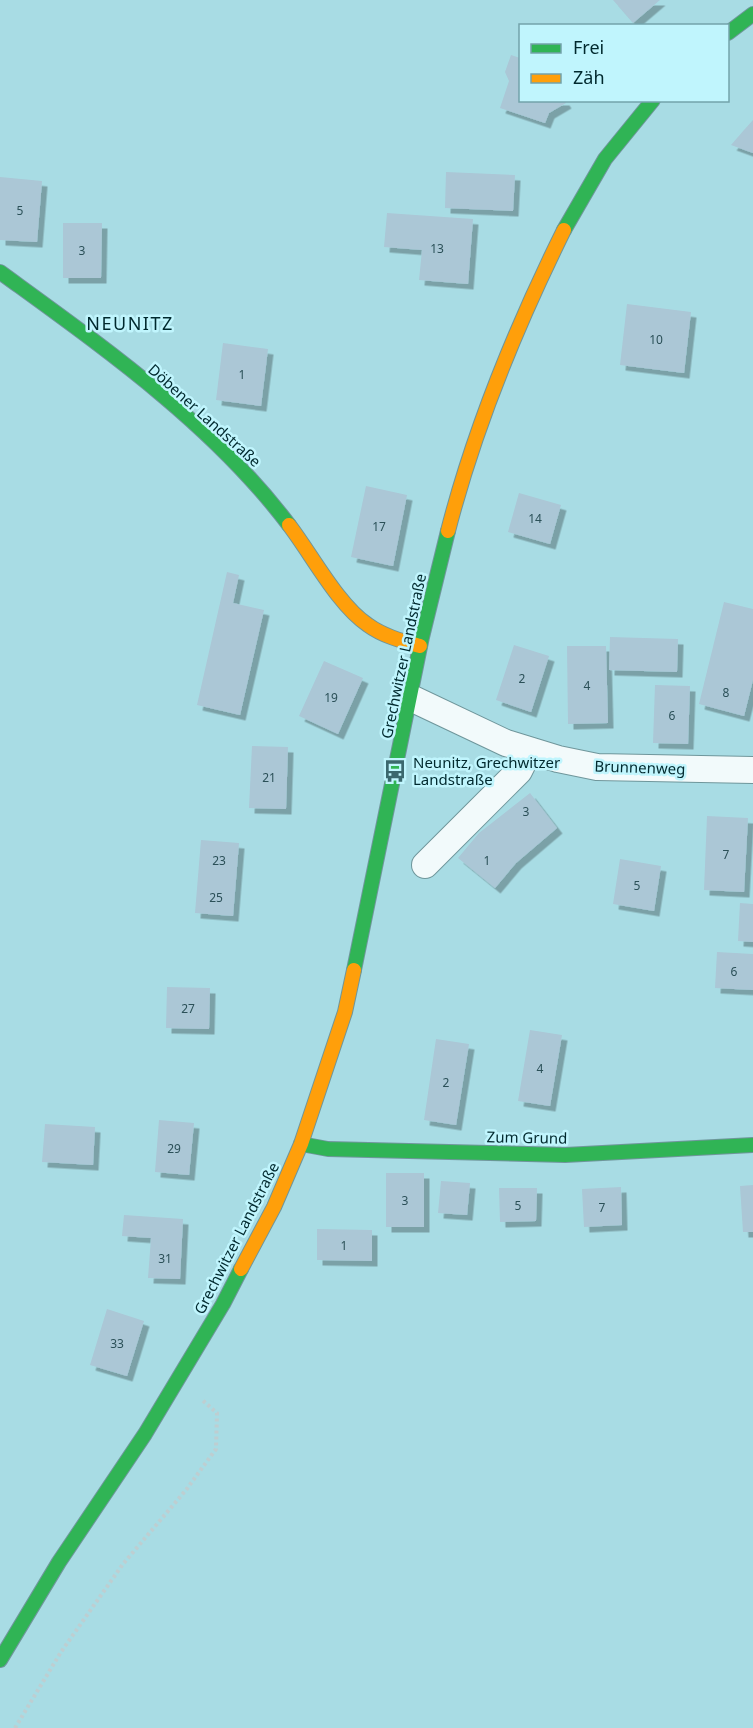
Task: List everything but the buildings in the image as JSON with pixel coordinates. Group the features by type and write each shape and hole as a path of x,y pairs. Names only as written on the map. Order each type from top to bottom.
{"main road":[{"path":"729,32 753,14"},
{"name":"Grechwitzer Landstraße","path":"0,1660 60,1563 145,1434 223,1304 274,1207 301,1144 345,1012 420,646 455,505 482,419 512,338 548,261 591,179 650,102"},
{"name":"Döbener Landstraße","path":"0,272 88,335 233,459 281,513 348,607 369,626 394,638 420,646"},
{"name":"Zum Grund","path":"301,1144 328,1149 565,1155 753,1145"}],"street":[{"name":"Brunnenweg","path":"411,698 506,743 529,751 597,767 753,770"},
{"path":"424,865 519,771 529,751"}],"path":[{"path":"15,1728 61,1652 123,1564 186,1490 216,1449 217,1413 178,1380"}],"traffic: fast":[{"path":"729,32 753,14"},
{"path":"564,230 605,159 651,102"},
{"path":"0,272 116,358 191,420 259,488 289,525"},
{"path":"354,970 422,637 448,531"},
{"path":"301,1144 328,1149 565,1155 753,1145"},
{"path":"0,1660 59,1562 145,1434 223,1304 241,1269"}],"traffic: slow":[{"path":"448,531 471,453 498,378 529,303 564,230"},
{"path":"289,525 336,592 357,616 380,632 420,646"},
{"path":"241,1269 274,1207 301,1144 345,1012 354,970"}],"place":[{"name":"Neunitz, Grechwitzer Landstraße","path":"395,771"}],"district":[{"name":"NEUNITZ","path":"130,323"}]}
